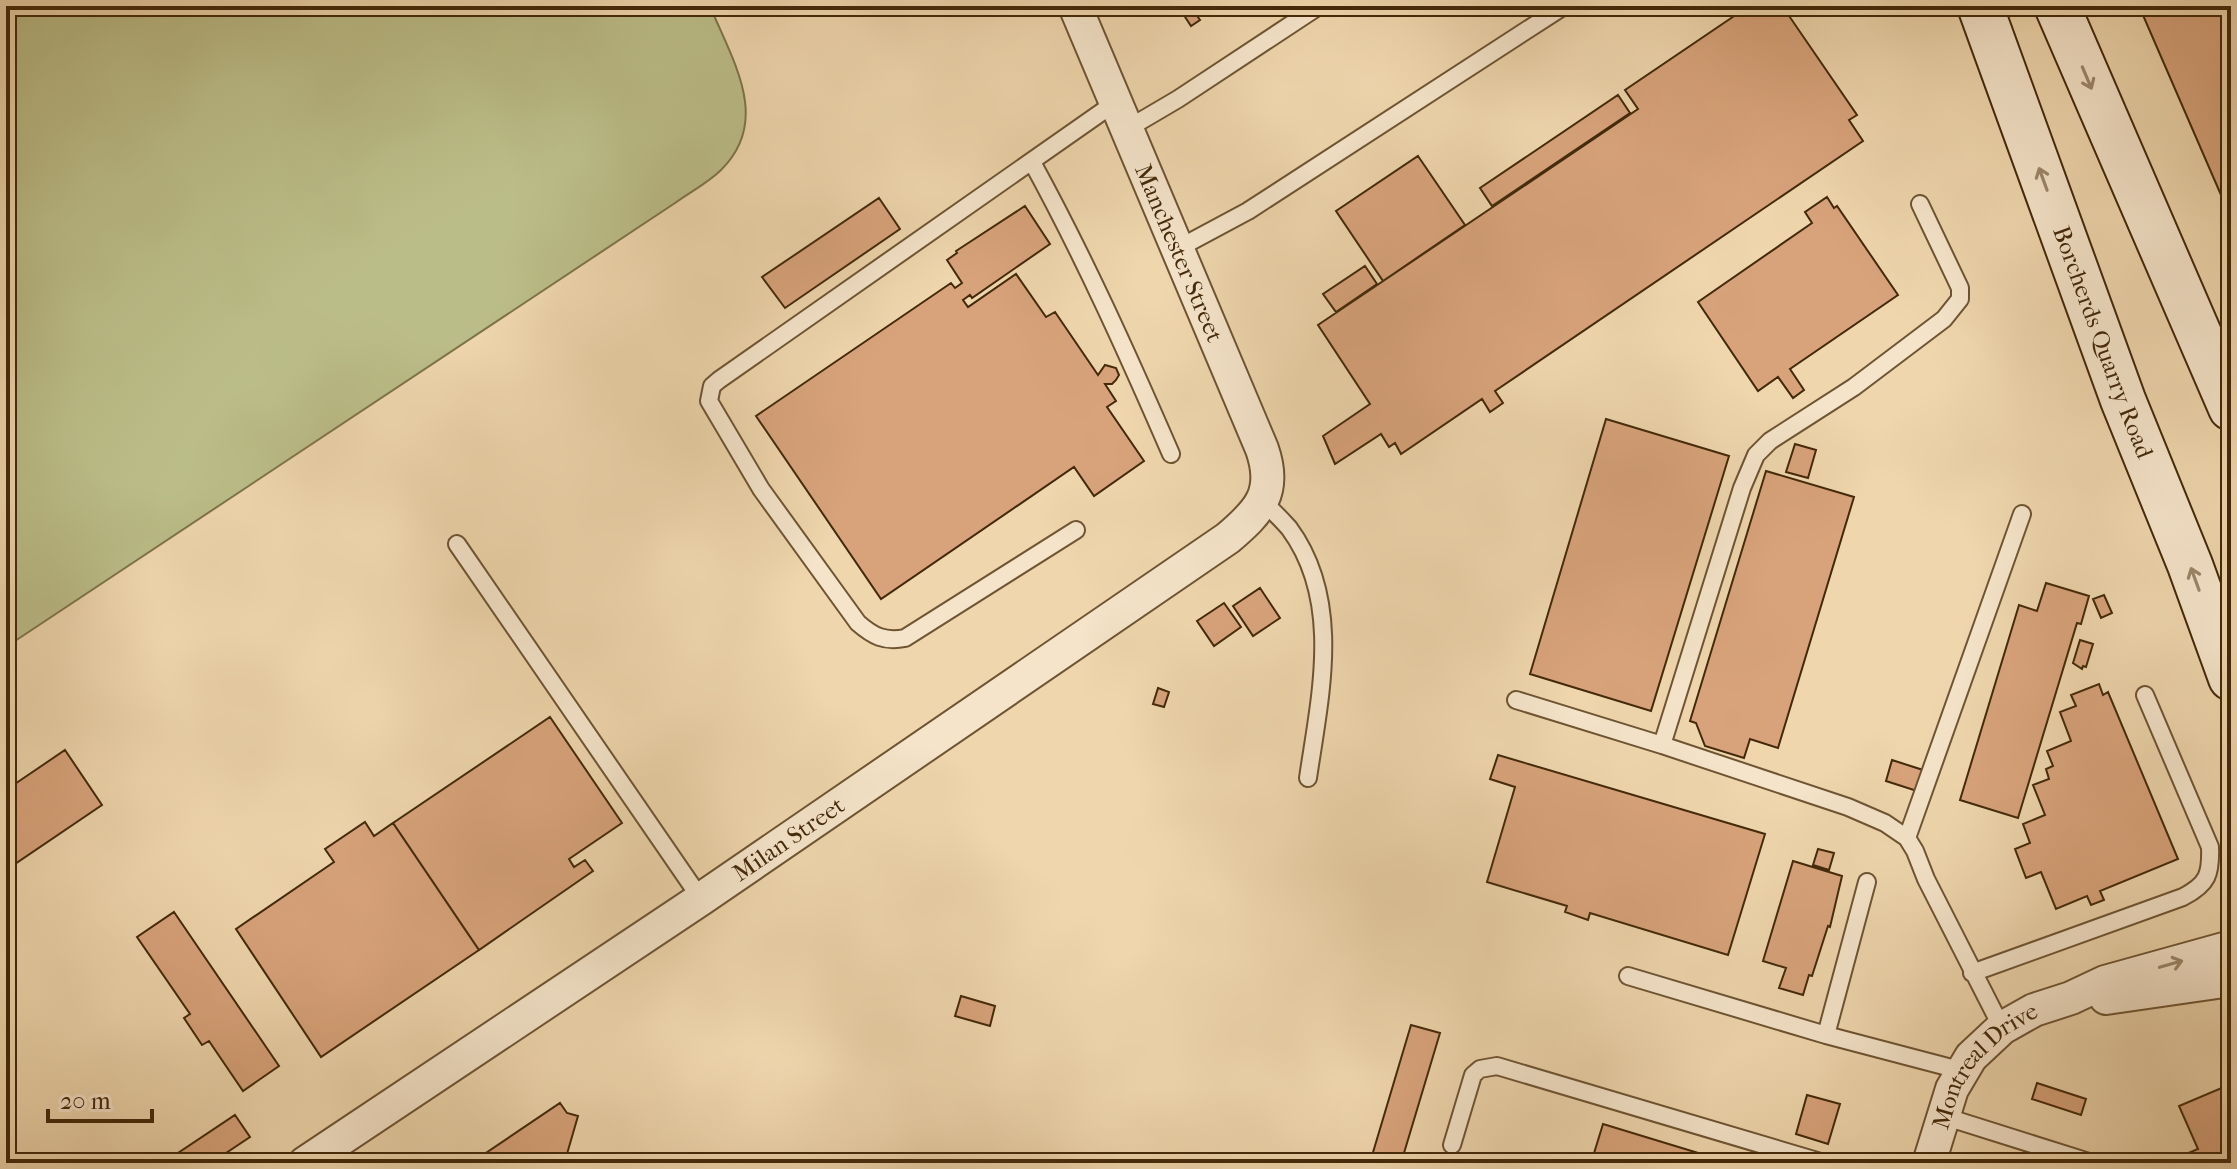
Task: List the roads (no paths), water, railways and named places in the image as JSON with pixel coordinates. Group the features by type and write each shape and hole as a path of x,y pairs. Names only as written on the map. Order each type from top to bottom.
{"main road":[{"name":"Borcherds Quarry Road","path":"1980,6 2123,400 2190,565 2231,678"},
{"path":"2057,6 2228,396"}],"street":[{"name":"Manchester Street","path":"1075,6 1265,458 1268,483 1263,502"},
{"name":"Milan Street","path":"305,1163 701,899 1228,538 1249,520 1263,502"},
{"name":"Montreal Drive","path":"1929,1163 1952,1089 1978,1049 2002,1028 2034,1010 2071,998 2105,982 2231,947"},
{"name":"Montreal Drive","path":"2071,998 2139,995 2231,980"}],"lane":[{"path":"1076,530 905,638 891,641 874,636 858,623 761,489 709,401 712,386 1032,162 1122,115 1178,99 1319,6"},
{"path":"1177,249 1248,211 1564,6"},
{"path":"1032,162 1068,227 1111,317 1171,454"},
{"path":"1662,745 1742,488 1756,455 1770,441 1854,387 1944,319 1960,299 1960,288 1920,204"},
{"path":"1263,502 1288,527 1304,554 1323,621 1324,674 1308,778"},
{"path":"1907,838 2022,514"},
{"path":"457,544 701,899"},
{"path":"1972,973 2183,897 2205,881 2211,867 2210,847 2145,695"},
{"path":"1516,700 1662,745 1848,807 1885,823 1907,838 2002,1028"},
{"path":"1826,1035 1867,882"},
{"path":"1628,976 1826,1035 1963,1071"},
{"path":"1452,1145 1473,1075 1480,1069 1497,1066 1817,1162"},
{"path":"1943,1116 2092,1163"}]}
